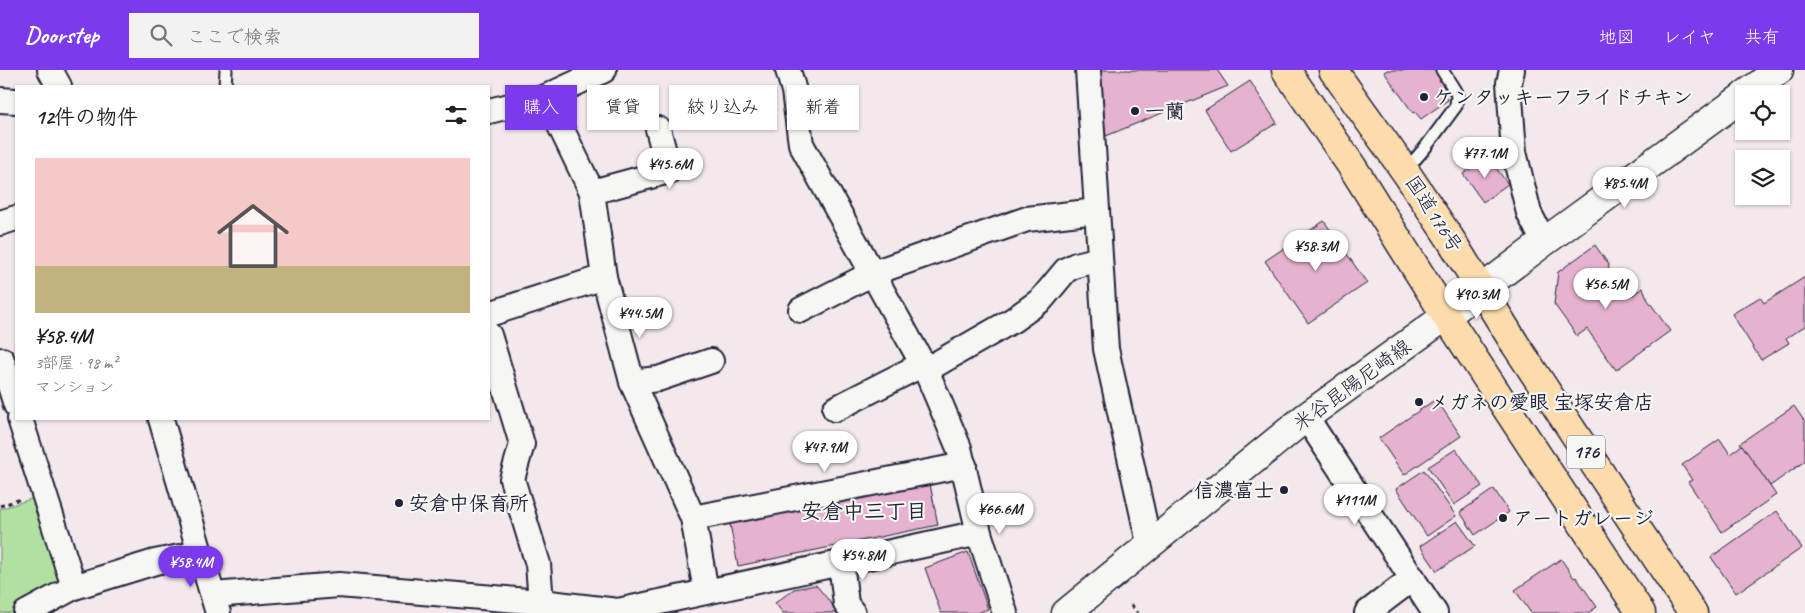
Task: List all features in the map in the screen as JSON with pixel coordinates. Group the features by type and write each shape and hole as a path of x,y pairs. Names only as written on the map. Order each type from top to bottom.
{"highway":[{"name":"176","path":"1286,70 1353,168 1446,316 1641,613"},
{"name":"国道176号","path":"1333,70 1405,171 1482,290 1514,344 1693,613"}],"main road":[{"name":"米谷昆陽尼崎線","path":"1759,85 1779,70"},
{"name":"米谷昆陽尼崎線","path":"1066,613 1306,418 1735,102"}],"street":[{"path":"50,70 58,85"},
{"path":"572,85 604,70"},
{"path":"788,70 794,91 801,144 925,367 960,448 979,533 1005,613"},
{"path":"1088,70 1106,349 1150,543"},
{"path":"1512,70 1509,82 1514,152 1529,213 1544,242"},
{"path":"0,100 15,102"},
{"path":"490,111 505,107"},
{"path":"562,130 592,192 604,277 632,382 693,518 706,591"},
{"path":"592,192 669,171 658,130"},
{"path":"801,310 873,272 1027,219 1097,211"},
{"path":"0,223 15,218"},
{"path":"835,409 925,367 1020,315 1041,300 1066,270 1076,264 1100,259"},
{"path":"490,314 604,277"},
{"path":"490,337 522,444 512,479 538,564 542,602"},
{"path":"1,357 15,403"},
{"path":"632,382 658,379 711,361"},
{"path":"1306,418 1435,613"},
{"path":"20,420 74,587"},
{"path":"161,420 215,604 339,585 542,602 618,612 706,591 979,533"},
{"path":"693,518 964,466"},
{"path":"26,613 74,587 155,562 200,553"},
{"path":"841,562 846,604 853,613"},
{"path":"1367,613 1412,578"}],"lane":[{"path":"225,85 226,70"},
{"path":"1405,171 1425,148 1456,106 1457,94 1442,70"}],"path":[{"path":"1132,605 1138,613"}],"green space":[{"path":"37,497 59,578 54,590 13,613 0,613 0,509"}],"building":[{"name":"一蘭","path":"1097,70 1217,70 1228,86 1106,136"},
{"name":"ケンタッキーフライドチキン","path":"1387,70 1439,70 1443,77 1439,80 1447,92 1444,93 1448,100 1421,119 1415,112 1413,113 1384,72"},
{"path":"1250,81 1277,123 1231,151 1205,110"},
{"path":"1487,156 1508,184 1483,202 1463,174"},
{"path":"1324,221 1367,283 1308,323 1265,261"},
{"path":"1595,245 1609,265 1605,291 1633,295 1643,288 1648,300 1670,331 1616,370 1587,329 1577,336 1554,304 1558,272"},
{"path":"1805,277 1805,326 1786,338 1789,343 1761,360 1732,314 1760,297 1764,303"},
{"path":"1436,399 1461,436 1404,475 1379,438"},
{"path":"1794,406 1805,422 1805,461 1770,486 1740,443"},
{"path":"1720,439 1730,454 1742,445 1776,495 1722,532 1688,482 1692,480 1682,465"},
{"path":"1456,449 1482,486 1454,505 1428,467"},
{"path":"1424,470 1456,516 1427,536 1396,489"},
{"path":"930,484 938,525 738,566 730,524"},
{"path":"1494,489 1509,512 1475,535 1460,512"},
{"path":"1777,511 1802,548 1736,593 1711,557"},
{"path":"1457,521 1475,546 1437,571 1420,546"},
{"path":"968,552 988,609 977,613 941,613 925,568"},
{"path":"1561,559 1597,607 1588,613 1531,613 1515,590"},
{"path":"816,585 839,613 783,613 775,603 794,589"}],"place":[{"name":"ケンタッキーフライドチキン","path":"1424,97"},
{"name":"一蘭","path":"1135,111"},
{"name":"メガネの愛眼 宝塚安倉店","path":"1419,402"},
{"name":"信濃富士","path":"1284,490"},
{"name":"安倉中保育所","path":"399,503"},
{"name":"アートガレージ","path":"1503,518"}],"district":[{"name":"安倉中三丁目","path":"864,511"}]}
